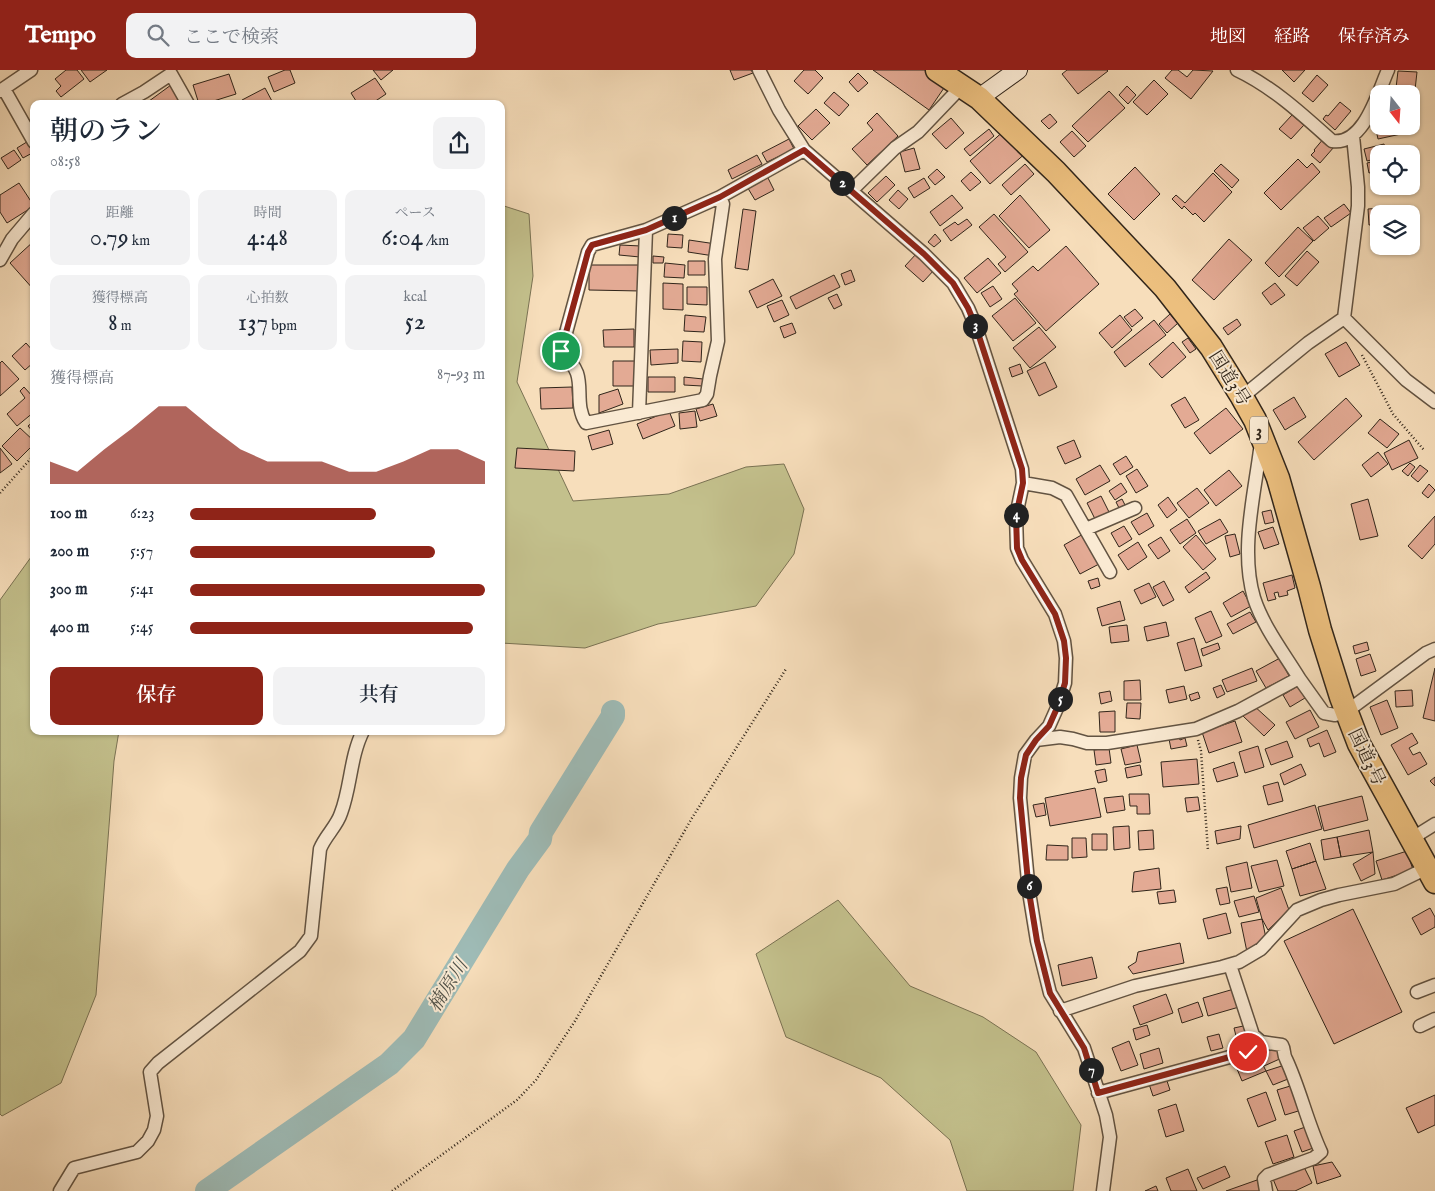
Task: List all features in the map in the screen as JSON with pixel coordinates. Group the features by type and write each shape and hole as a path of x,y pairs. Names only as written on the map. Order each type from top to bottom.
{"highway":[{"name":"国道3号","path":"938,70 971,92 1056,172 1165,288 1211,347 1242,397 1255,420 1278,478 1320,630 1346,712 1371,769 1431,875"}],"street":[{"path":"30,136 2,90 31,70"},
{"path":"759,70 779,110 804,150 924,254 953,283 968,308 1022,469 1023,483 1016,516 1017,548 1022,560 1055,614 1064,641 1066,658 1065,683 1057,708 1049,726 1026,755 1021,778 1020,798 1029,892 1037,941 1050,993 1084,1048 1106,1115 1110,1137 1103,1191"},
{"path":"851,191 895,148 971,92 1018,70"},
{"path":"1237,70 1251,77 1298,110 1332,141 1338,142 1353,136 1368,118 1388,70"},
{"path":"129,100 177,72 187,100"},
{"path":"1242,397 1308,342 1344,318 1358,206 1353,136"},
{"path":"720,197 723,204 715,259 718,341 707,394 703,400 586,423 581,416 577,370 571,361 562,356 561,351 588,252 592,245 646,230 720,197 804,150"},
{"path":"0,260 12,239 30,217"},
{"path":"639,413 646,230"},
{"path":"1344,318 1406,380 1435,402"},
{"path":"1266,446 1260,450 1249,539 1248,571 1254,599 1267,626 1299,678 1324,713 1335,715 1346,712 1426,653 1435,649"},
{"path":"1023,483 1052,488 1066,495 1110,572"},
{"path":"1086,529 1135,508"},
{"path":"1036,740 1060,737 1087,743 1106,743 1196,729 1238,711 1299,678"},
{"path":"60,1191 74,1168 137,1152 154,1130 157,1116 150,1072 158,1063 300,951 311,936 320,849 323,840 341,814 352,765 362,735"},
{"path":"1411,839 1435,824"},
{"path":"1060,1011 1135,986 1230,965 1252,956 1261,949 1297,910 1339,895 1431,875"},
{"path":"1230,965 1253,1035 1261,1042 1278,1043 1282,1045 1285,1051 1284,1057 1297,1084 1321,1152 1314,1158 1268,1175 1264,1180 1266,1191"},
{"path":"1417,992 1435,985"},
{"path":"1420,1026 1435,1018"},
{"path":"1098,1093 1248,1052 1261,1042"}],"path":[{"path":"1358,332 1358,346 1388,406 1424,450"},
{"path":"0,493 30,459"},
{"path":"392,1191 517,1100 536,1080 575,1021 692,818 786,669"},
{"path":"1196,729 1201,751 1208,850"}],"shaded area":[{"path":"505,206 529,214 533,276 517,382 573,501 669,494 746,467 784,464 804,509 794,554 756,606 658,624 585,648 505,643"},
{"path":"30,559 30,735 118,735 114,761 96,995 61,1083 2,1116 0,1114 0,600"},
{"path":"838,900 910,986 983,1017 1036,1052 1081,1125 1073,1191 967,1191 950,1140 881,1078 786,1037 756,954"}],"building":[{"path":"66,70 77,70 84,79 61,97 56,91 61,86 55,79"},
{"path":"81,70 107,70 90,82"},
{"path":"285,70 290,70 295,83 274,92 268,77"},
{"path":"373,70 393,70 381,80"},
{"path":"730,70 751,70 753,73 734,80"},
{"path":"804,70 815,70 823,78 808,94 794,81"},
{"path":"873,70 925,70 946,85 929,110"},
{"path":"1067,70 1108,71 1078,94 1062,74"},
{"path":"1172,70 1178,70 1187,77 1193,70 1213,71 1191,99 1165,78"},
{"path":"1282,70 1305,70 1294,82"},
{"path":"1398,71 1417,72 1416,85 1396,85"},
{"path":"858,73 868,83 858,92 849,82"},
{"path":"229,74 236,94 217,100 198,100 193,85"},
{"path":"1317,75 1328,85 1313,102 1302,93"},
{"path":"375,78 386,94 377,100 355,100 351,93"},
{"path":"1154,80 1168,94 1147,115 1133,102"},
{"path":"171,85 180,100 150,100"},
{"path":"1127,86 1136,95 1128,104 1119,95"},
{"path":"265,88 271,100 242,100"},
{"path":"1109,91 1125,108 1088,142 1072,126"},
{"path":"834,92 849,105 839,116 824,103"},
{"path":"1340,102 1351,111 1335,130 1323,119"},
{"path":"816,109 830,123 812,140 798,126"},
{"path":"877,113 898,136 867,165 852,149 873,130 867,123"},
{"path":"1050,114 1057,122 1049,129 1041,121"},
{"path":"1292,115 1304,125 1291,139 1279,129"},
{"path":"951,118 964,133 946,149 932,134"},
{"path":"989,129 994,136 970,156 964,149"},
{"path":"1006,129 1027,152 990,184 970,161"},
{"path":"1072,131 1086,146 1074,157 1060,142"},
{"path":"1377,135 1396,135 1378,139"},
{"path":"1324,138 1334,147 1320,163 1311,155"},
{"path":"789,139 794,149 767,162 762,153"},
{"path":"30,140 30,154 23,158 17,148"},
{"path":"914,148 920,169 905,172 900,152"},
{"path":"1370,148 1370,160 1367,161 1364,149"},
{"path":"14,150 21,160 8,169 1,158"},
{"path":"757,155 762,164 732,179 728,170"},
{"path":"1298,159 1307,168 1312,163 1320,172 1281,210 1264,193"},
{"path":"1370,162 1369,173 1367,163"},
{"path":"1025,164 1034,174 1011,195 1002,185"},
{"path":"1221,164 1239,180 1232,188 1214,171"},
{"path":"1135,167 1160,194 1134,220 1108,194"},
{"path":"937,169 945,177 935,185 928,177"},
{"path":"971,172 981,182 970,191 961,181"},
{"path":"1213,173 1232,192 1204,222 1184,206 1182,209 1172,199 1176,195 1185,203"},
{"path":"766,174 774,190 755,200 746,185"},
{"path":"886,176 895,185 877,202 868,193"},
{"path":"924,178 930,188 914,198 908,188"},
{"path":"19,183 30,200 30,209 7,223 0,212 0,195"},
{"path":"898,190 908,199 899,209 889,200"},
{"path":"952,195 963,208 940,226 930,212"},
{"path":"1020,195 1050,230 1029,248 999,216"},
{"path":"1344,204 1351,213 1331,227 1324,218"},
{"path":"743,209 756,211 748,270 735,268"},
{"path":"1368,209 1370,209 1369,225"},
{"path":"994,214 1028,252 1005,272 998,264 1006,257 979,227"},
{"path":"1318,216 1329,228 1314,241 1303,228"},
{"path":"967,219 972,225 951,241 943,230 955,222 958,225"},
{"path":"1298,227 1313,241 1279,277 1265,263"},
{"path":"668,234 683,235 682,248 667,247"},
{"path":"935,234 941,241 934,247 928,242"},
{"path":"1229,239 1252,260 1214,300 1192,280"},
{"path":"689,240 716,244 714,256 688,252"},
{"path":"30,245 30,286 10,263"},
{"path":"620,245 641,246 640,257 619,255"},
{"path":"1066,246 1099,284 1046,331 1014,294 1018,291 1012,284 1033,266 1038,271"},
{"path":"1307,251 1319,262 1297,286 1285,276"},
{"path":"917,253 935,269 923,282 905,266"},
{"path":"653,256 664,257 663,263 653,263"},
{"path":"988,258 1001,273 977,293 964,278"},
{"path":"688,261 705,261 705,275 688,275"},
{"path":"665,263 685,265 684,278 664,277"},
{"path":"589,265 641,265 641,291 589,290"},
{"path":"851,270 855,281 845,285 841,274"},
{"path":"834,275 840,287 796,309 790,297"},
{"path":"773,279 782,296 757,308 749,291"},
{"path":"663,283 683,284 683,310 663,309"},
{"path":"1275,283 1285,295 1271,305 1262,293"},
{"path":"993,286 1002,299 990,307 981,293"},
{"path":"687,287 707,287 707,305 687,304"},
{"path":"837,294 842,305 834,309 828,298"},
{"path":"1015,298 1036,323 1013,341 992,316"},
{"path":"782,300 789,315 774,322 767,306"},
{"path":"1135,309 1143,318 1132,327 1124,317"},
{"path":"1170,314 1178,323 1167,333 1159,324"},
{"path":"685,315 706,317 704,332 684,331"},
{"path":"1120,315 1132,330 1112,348 1099,333"},
{"path":"1237,319 1241,325 1228,335 1223,328"},
{"path":"1154,320 1166,335 1125,367 1114,352"},
{"path":"792,323 796,333 784,338 780,327"},
{"path":"1039,327 1056,347 1030,368 1013,348"},
{"path":"634,329 634,347 604,347 603,330"},
{"path":"1188,338 1196,349 1190,353 1182,342"},
{"path":"683,341 702,342 701,362 682,361"},
{"path":"1173,342 1186,357 1162,378 1149,364"},
{"path":"1346,342 1360,365 1339,377 1325,354"},
{"path":"26,343 30,348 30,366 25,370 12,356"},
{"path":"678,349 678,363 651,365 650,350"},
{"path":"2,361 19,379 0,396 0,363"},
{"path":"613,361 635,361 635,386 613,386"},
{"path":"1045,362 1057,387 1039,396 1027,371"},
{"path":"1020,364 1023,373 1012,377 1009,368"},
{"path":"648,377 675,377 675,392 648,392"},
{"path":"684,377 703,379 702,386 684,385"},
{"path":"24,387 30,394 30,415 17,426 7,414 25,398 20,391"},
{"path":"572,387 573,408 541,409 540,388"},
{"path":"618,389 623,404 599,413 599,395"},
{"path":"1185,397 1199,420 1185,428 1171,405"},
{"path":"1294,397 1306,417 1285,430 1273,410"},
{"path":"1346,398 1362,416 1314,460 1298,442"},
{"path":"713,404 717,416 700,421 696,409"},
{"path":"1226,408 1243,429 1210,454 1194,433"},
{"path":"669,411 675,426 643,439 637,424"},
{"path":"695,411 697,427 680,429 679,413"},
{"path":"1380,419 1399,434 1387,448 1368,433"},
{"path":"20,428 30,437 30,448 17,461 2,446"},
{"path":"609,430 613,444 592,450 588,436"},
{"path":"1074,440 1081,457 1065,464 1057,447"},
{"path":"1409,440 1418,458 1392,470 1384,453"},
{"path":"0,448 12,464 0,473"},
{"path":"517,448 575,451 574,471 515,468"},
{"path":"1378,452 1388,464 1371,477 1362,465"},
{"path":"1126,456 1133,467 1120,475 1113,464"},
{"path":"1410,463 1415,467 1408,476 1402,471"},
{"path":"1100,465 1110,481 1085,495 1076,479"},
{"path":"1420,465 1428,471 1418,482 1411,476"},
{"path":"1137,469 1148,486 1136,493 1126,476"},
{"path":"1229,470 1242,486 1216,506 1204,490"},
{"path":"1121,483 1127,492 1115,500 1109,491"},
{"path":"1429,484 1435,490 1428,498 1422,493"},
{"path":"1197,488 1209,503 1189,518 1177,503"},
{"path":"1101,496 1109,512 1095,519 1087,503"},
{"path":"1168,497 1177,510 1167,518 1158,505"},
{"path":"1122,499 1125,505 1119,508 1116,502"},
{"path":"1368,499 1378,536 1360,540 1351,504"},
{"path":"1271,510 1274,522 1265,524 1262,512"},
{"path":"1147,513 1154,526 1139,535 1131,522"},
{"path":"1435,516 1435,544 1422,559 1408,546"},
{"path":"1187,519 1196,533 1180,544 1170,530"},
{"path":"1220,519 1228,532 1206,544 1198,531"},
{"path":"1124,526 1132,539 1119,547 1111,533"},
{"path":"1273,527 1279,544 1264,549 1258,532"},
{"path":"1085,533 1099,564 1080,574 1064,545"},
{"path":"1235,534 1240,554 1230,557 1225,536"},
{"path":"1196,535 1216,559 1203,570 1183,547"},
{"path":"1161,537 1170,551 1158,559 1148,545"},
{"path":"1138,542 1147,557 1128,570 1118,555"},
{"path":"1206,572 1210,578 1189,593 1185,587"},
{"path":"1292,575 1295,588 1287,591 1288,595 1279,597 1278,592 1274,593 1276,599 1268,601 1263,583"},
{"path":"1098,578 1100,586 1091,589 1088,581"},
{"path":"1164,581 1174,600 1163,606 1153,587"},
{"path":"1149,583 1156,597 1141,604 1134,590"},
{"path":"1243,591 1251,606 1231,617 1223,603"},
{"path":"1120,601 1125,620 1102,626 1097,608"},
{"path":"1211,611 1222,636 1206,643 1195,618"},
{"path":"1250,612 1256,622 1233,634 1227,624"},
{"path":"1166,622 1169,636 1147,641 1144,627"},
{"path":"1127,625 1129,641 1111,643 1109,627"},
{"path":"1194,638 1202,666 1185,671 1177,643"},
{"path":"1367,642 1369,650 1355,654 1353,646"},
{"path":"1218,643 1220,649 1203,656 1201,649"},
{"path":"1370,654 1376,671 1361,676 1356,659"},
{"path":"1280,658 1289,676 1266,688 1256,671"},
{"path":"1252,668 1257,681 1227,692 1222,680"},
{"path":"1435,668 1435,721 1423,718"},
{"path":"1140,680 1141,700 1124,700 1124,681"},
{"path":"1221,685 1225,694 1217,698 1213,688"},
{"path":"1184,686 1187,699 1169,703 1166,690"},
{"path":"1298,686 1305,698 1290,707 1283,695"},
{"path":"1412,690 1413,706 1396,707 1395,691"},
{"path":"1110,691 1112,701 1101,704 1099,693"},
{"path":"1198,692 1200,698 1191,701 1189,695"},
{"path":"1387,700 1398,728 1381,735 1370,707"},
{"path":"1127,703 1141,703 1140,719 1126,718"},
{"path":"1253,705 1275,725 1264,736 1243,716"},
{"path":"1310,710 1319,727 1295,739 1286,722"},
{"path":"1115,711 1115,732 1100,732 1099,712"},
{"path":"1235,721 1242,742 1209,753 1202,732"},
{"path":"1327,730 1336,752 1324,757 1319,743 1310,747 1307,739"},
{"path":"1412,733 1418,743 1409,748 1413,755 1420,752 1427,764 1408,775 1391,745"},
{"path":"1179,737 1180,740 1185,738 1187,746 1171,749 1169,739"},
{"path":"1287,741 1293,757 1271,765 1265,749"},
{"path":"1137,745 1141,762 1125,765 1121,749"},
{"path":"1258,746 1264,767 1245,773 1239,752"},
{"path":"1109,748 1111,763 1096,765 1094,750"},
{"path":"1197,759 1199,784 1163,787 1161,762"},
{"path":"1234,762 1238,776 1217,782 1213,769"},
{"path":"1301,764 1306,775 1284,785 1280,774"},
{"path":"1140,765 1142,775 1127,778 1125,768"},
{"path":"1105,769 1107,781 1098,783 1095,771"},
{"path":"1435,777 1435,786 1430,781"},
{"path":"1278,782 1283,801 1268,805 1263,786"},
{"path":"1095,788 1101,817 1050,826 1045,798"},
{"path":"1129,794 1149,794 1150,814 1137,814 1137,806 1130,806"},
{"path":"1123,796 1125,810 1107,813 1104,798"},
{"path":"1362,796 1368,820 1324,831 1318,807"},
{"path":"1198,797 1200,810 1187,812 1185,798"},
{"path":"1044,803 1046,815 1036,817 1033,805"},
{"path":"1315,805 1322,829 1254,848 1248,825"},
{"path":"1129,826 1130,848 1114,850 1113,827"},
{"path":"1241,826 1240,839 1217,844 1215,831"},
{"path":"1153,830 1154,849 1139,850 1138,831"},
{"path":"1369,830 1373,852 1341,857 1337,837"},
{"path":"1092,834 1107,834 1107,850 1092,850"},
{"path":"1337,837 1341,857 1324,860 1321,840"},
{"path":"1072,838 1086,838 1087,857 1072,858"},
{"path":"1310,843 1316,861 1292,869 1286,851"},
{"path":"1047,845 1068,846 1068,860 1046,860"},
{"path":"1407,851 1413,870 1382,880 1376,861"},
{"path":"1373,852 1375,874 1361,881 1353,864"},
{"path":"1277,860 1284,886 1259,892 1251,866"},
{"path":"1316,861 1326,889 1300,896 1292,869"},
{"path":"1247,862 1252,888 1231,892 1226,867"},
{"path":"1159,868 1161,889 1132,892 1134,872"},
{"path":"1227,887 1230,903 1220,905 1216,889"},
{"path":"1281,888 1289,910 1268,930 1262,919 1256,898"},
{"path":"1174,890 1176,902 1159,904 1157,892"},
{"path":"1254,896 1259,912 1239,917 1234,901"},
{"path":"1430,908 1435,917 1435,927 1421,935 1412,918"},
{"path":"1353,909 1402,1012 1334,1044 1284,941"},
{"path":"1226,913 1231,933 1208,939 1203,919"},
{"path":"1262,919 1267,943 1247,952 1241,923"},
{"path":"1180,943 1184,963 1133,974 1128,967 1136,962 1138,952"},
{"path":"1092,957 1097,978 1062,986 1058,965"},
{"path":"1234,989 1239,1007 1208,1016 1203,998"},
{"path":"1166,994 1173,1013 1140,1025 1133,1006"},
{"path":"1198,1002 1203,1016 1182,1023 1178,1009"},
{"path":"1147,1025 1150,1035 1136,1040 1133,1029"},
{"path":"1248,1025 1252,1040 1238,1044 1234,1028"},
{"path":"1219,1034 1223,1048 1211,1051 1207,1037"},
{"path":"1129,1041 1138,1065 1121,1071 1112,1048"},
{"path":"1278,1043 1284,1057 1264,1066 1257,1053"},
{"path":"1159,1048 1163,1063 1144,1069 1140,1054"},
{"path":"1257,1053 1266,1071 1242,1081 1235,1064"},
{"path":"1288,1064 1293,1077 1273,1085 1266,1071"},
{"path":"1166,1078 1170,1090 1153,1096 1149,1084"},
{"path":"1297,1084 1305,1109 1285,1115 1277,1090"},
{"path":"1266,1092 1276,1120 1258,1127 1247,1099"},
{"path":"1435,1095 1435,1125 1418,1133 1406,1108"},
{"path":"1176,1104 1184,1131 1166,1137 1158,1110"},
{"path":"1311,1125 1319,1146 1302,1152 1294,1131"},
{"path":"1287,1135 1294,1157 1273,1164 1265,1142"},
{"path":"1332,1162 1341,1176 1317,1184 1313,1166"},
{"path":"1303,1165 1312,1183 1295,1191 1278,1191 1273,1179"},
{"path":"1225,1166 1230,1177 1203,1189 1197,1178"},
{"path":"1188,1169 1197,1191 1171,1191 1166,1178"},
{"path":"1257,1180 1261,1191 1226,1191"},
{"path":"1156,1186 1158,1191 1145,1191"}],"waterway":[{"name":"楠原川","path":"207,1191 389,1064 414,1039 518,869 540,839 541,832 613,716 613,712"}],"route":[{"path":"561,351 588,252 592,245 646,230 720,197 804,150 924,254 953,283 968,308 976,327 1024,477 1016,516 1015,534 1017,548 1022,560 1055,614 1064,641 1066,658 1065,683 1049,726 1026,755 1021,778 1020,798 1029,892 1037,941 1050,993 1084,1048 1098,1093 1248,1052"}]}
